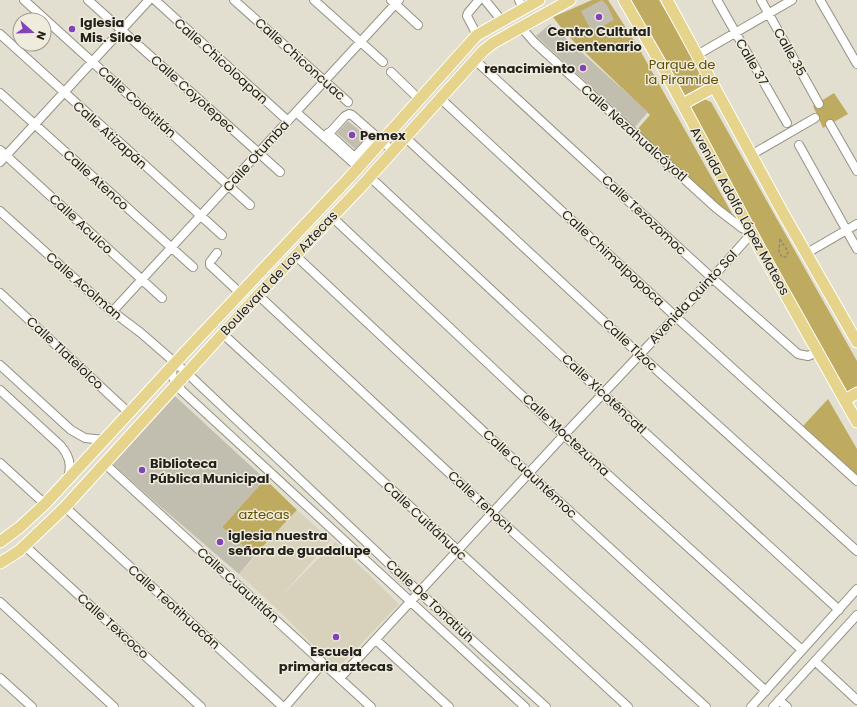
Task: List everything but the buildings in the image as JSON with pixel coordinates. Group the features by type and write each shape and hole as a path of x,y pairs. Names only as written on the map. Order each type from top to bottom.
{"main road":[{"name":"Boulevard de Los Aztecas","path":"1,541 45,504 172,364 348,179 356,162 378,138 419,99 477,35 502,21 521,4 539,0"},
{"name":"Boulevard de Los Aztecas","path":"0,563 25,546 65,507 258,295 406,138 475,60 493,43 570,0"},
{"path":"667,0 751,155 857,342"},
{"name":"Avenida Adolfo López Mateos","path":"626,2 857,422"},
{"path":"683,104 714,87"},
{"path":"348,179 359,189"},
{"path":"845,400 857,393"}],"street":[{"name":"Calle Colotitlán","path":"24,0 250,205"},
{"name":"Calle Coyotepec","path":"88,0 280,172"},
{"path":"0,162 3,153 35,124 149,0"},
{"name":"Calle Chicoloapan","path":"155,0 288,121"},
{"name":"Calle Chiconcuac","path":"234,0 348,102"},
{"path":"314,0 383,62"},
{"path":"477,35 467,16 468,12 479,0"},
{"path":"485,0 502,21"},
{"name":"Calle 37","path":"717,0 787,123"},
{"name":"Calle 35","path":"761,0 819,104"},
{"path":"697,55 792,0"},
{"path":"820,0 857,64"},
{"path":"395,1 418,25"},
{"name":"Calle Otumba","path":"112,312 360,42 395,1"},
{"name":"Calle Nezahualcóyotl","path":"521,27 534,42 716,208 742,228 752,233"},
{"name":"Calle Atizapán","path":"0,34 222,235"},
{"name":"Calle Tezozomoc","path":"475,60 712,278 798,354 808,356 818,352"},
{"path":"391,72 419,99"},
{"name":"Calle Atenco","path":"0,93 193,267"},
{"name":"Calle Chimalpopoca","path":"440,98 676,317 857,482"},
{"path":"296,112 356,162"},
{"path":"326,136 345,116 349,114 393,151"},
{"path":"751,155 815,118"},
{"path":"830,124 857,171"},
{"name":"Calle Tizoc","path":"406,138 639,354 857,551"},
{"path":"799,145 857,249"},
{"name":"Calle Aculco","path":"3,153 162,298"},
{"name":"Calle Xicoténcatl","path":"370,177 603,394 839,610"},
{"name":"Calle Acolman","path":"0,211 112,312 141,333 172,364"},
{"name":"Calle Moctezuma","path":"332,217 564,435 802,650"},
{"path":"807,253 857,224"},
{"name":"Avenida Quinto Sol","path":"340,678 528,473 639,354 676,317 752,233"},
{"path":"217,253 210,262 211,266 240,293"},
{"name":"Calle Cuauhtémoc","path":"295,255 528,473 766,691"},
{"name":"Calle Tlatelolco","path":"0,293 129,413"},
{"name":"Calle Tenoch","path":"258,295 492,513 706,707"},
{"name":"Calle Cuitláhuac","path":"222,334 628,707"},
{"name":"Calle De Tonatiuh","path":"172,364 186,373 419,592 546,707"},
{"name":"Calle De Tonatiuh","path":"172,364 176,384 182,391 525,707"},
{"path":"0,365 71,430 85,438 104,440"},
{"path":"0,390 67,453 70,471 68,478"},
{"path":"0,463 45,504"},
{"name":"Calle Cuautitlán","path":"104,463 371,707"},
{"name":"Calle Teotihuacán","path":"65,507 284,707"},
{"name":"Calle Texcoco","path":"25,546 201,707"},
{"path":"751,707 857,590"},
{"path":"0,602 114,707"},
{"path":"773,707 815,661 855,621"},
{"path":"376,640 448,707"},
{"path":"815,661 857,700"},
{"path":"284,707 323,663"},
{"path":"0,678 32,707"},
{"path":"779,700 787,707"}],"path":[{"path":"780,239 788,252 786,257 782,257 779,252 780,239"}],"shaded area":[{"name":"Escuela primaria aztecas","path":"297,510 331,540 282,595 335,542 399,604 337,669 273,605 239,574"}],"green space":[{"path":"592,0 608,0 637,45 734,217 732,222 636,131 650,115 566,34 553,17"},
{"name":"Parque de la Piramide","path":"626,0 659,0 704,76 704,85 684,96"},
{"path":"834,93 848,114 823,128 813,106"},
{"path":"704,99 711,102 857,361 857,388 848,392 845,391 691,114 691,107"},
{"path":"828,399 857,449 857,476 803,426"},
{"name":"aztecas","path":"265,479 297,510 254,556 222,527"}],"place":[{"name":"Centro Cultutal Bicentenario","path":"599,17"},
{"name":"Iglesia Mis. Siloe","path":"72,29"},
{"name":"renacimiento","path":"583,68"},
{"name":"Pemex","path":"352,135"},
{"name":"Biblioteca Pública Municipal","path":"142,470"},
{"name":"iglesia nuestra señora de guadalupe","path":"220,542"},
{"name":"Escuela primaria aztecas","path":"336,637"}]}
